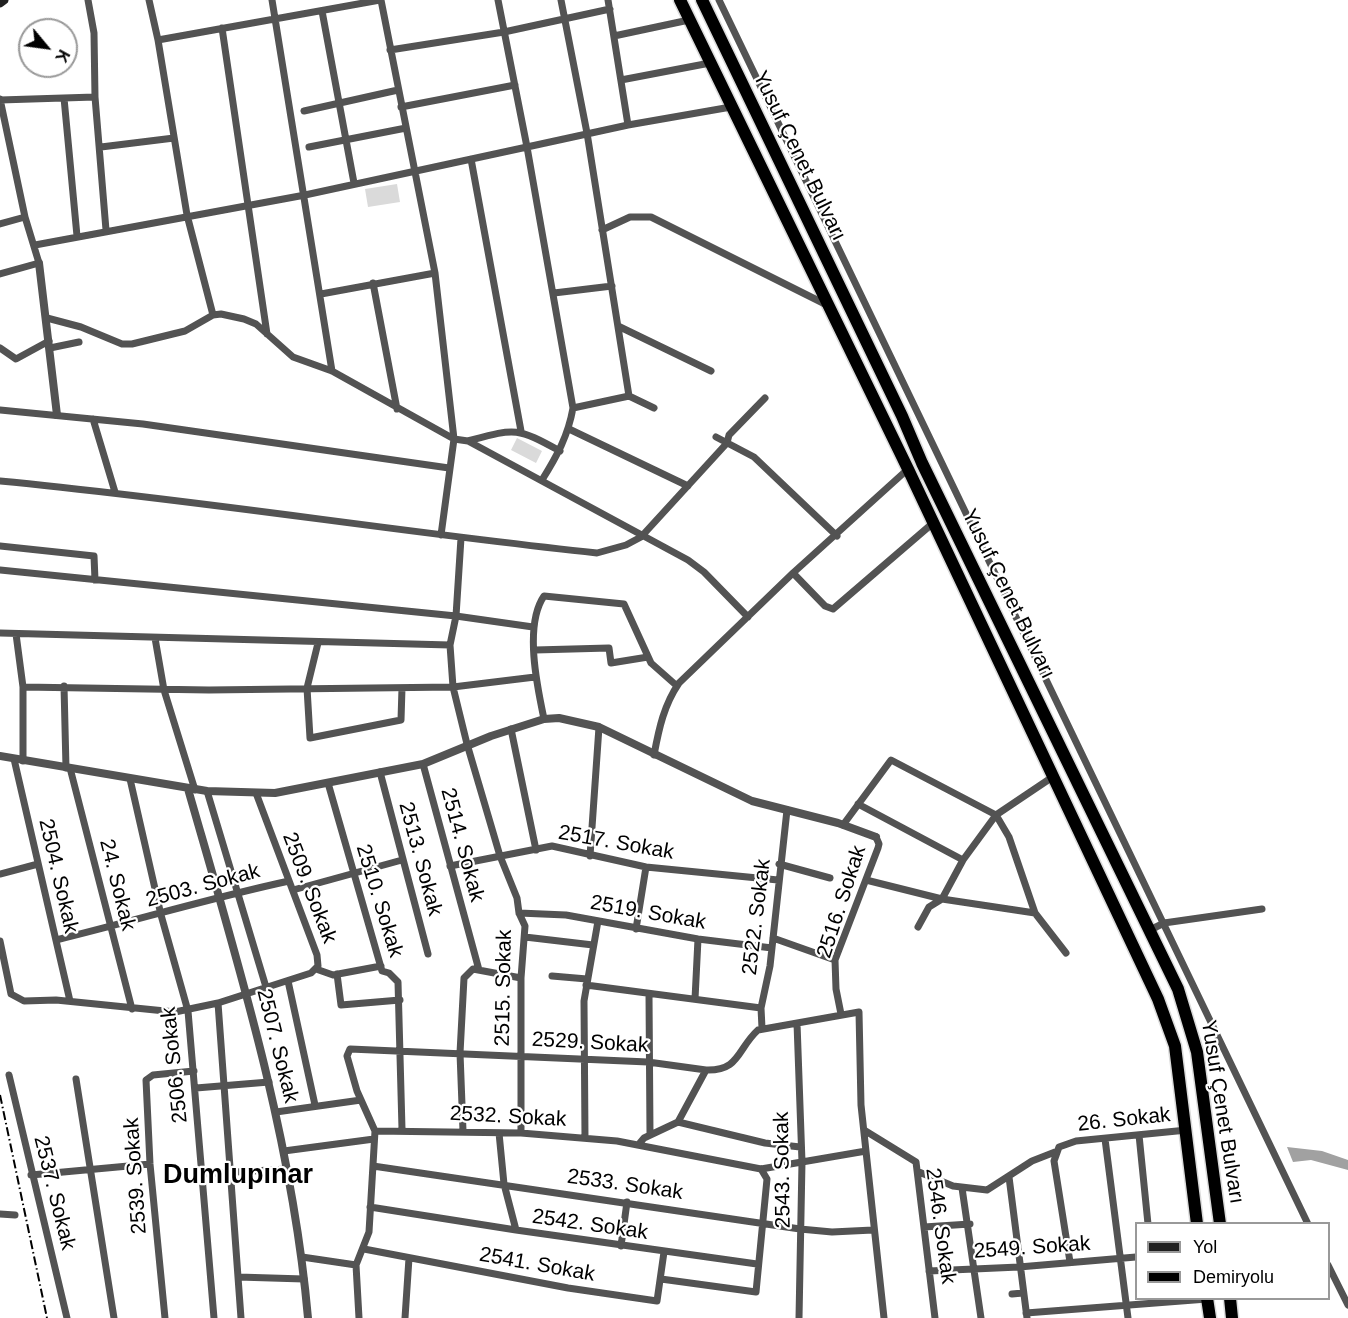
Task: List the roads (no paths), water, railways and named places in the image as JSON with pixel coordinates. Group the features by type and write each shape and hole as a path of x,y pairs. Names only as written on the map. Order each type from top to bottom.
{"highway":[{"name":"Yusuf Çenet Bulvarı","path":"680,0 908,469 1054,776 1169,1026 1177,1057 1197,1222"},
{"name":"Yusuf Çenet Bulvarı","path":"702,0 902,416 922,463 1178,989 1193,1034 1220,1222"},
{"path":"1207,1300 1210,1318"},
{"path":"1230,1300 1232,1318"}],"main road":[{"path":"0,3 4,0"}],"street":[{"path":"91,0 95,97 101,147 106,230"},
{"path":"148,0 158,40 187,215 213,315"},
{"path":"272,0 332,371"},
{"path":"158,40 380,0 435,273 454,439 441,535"},
{"path":"498,0 554,293 573,408 569,429 560,451 542,480"},
{"path":"561,0 587,133 629,396"},
{"path":"608,0 628,125"},
{"path":"719,0 1307,1222"},
{"path":"390,50 504,32 610,9"},
{"path":"322,11 354,183"},
{"path":"614,36 689,20"},
{"path":"222,28 267,334"},
{"path":"621,80 710,63"},
{"path":"401,107 514,86"},
{"path":"304,111 398,90"},
{"path":"57,415 39,263 25,217 0,100 95,97"},
{"path":"64,98 77,236"},
{"path":"35,245 304,195 587,133 731,107"},
{"path":"309,147 405,128"},
{"path":"101,147 174,138"},
{"path":"471,159 521,431"},
{"path":"0,224 25,217"},
{"path":"602,230 630,217 651,217 830,307"},
{"path":"0,274 39,263"},
{"path":"321,294 435,273"},
{"path":"373,284 397,409"},
{"path":"554,293 612,286"},
{"path":"47,318 81,327 122,344 132,344 185,331 213,315 221,314 244,319 267,334 280,349 293,357 332,371 397,409 454,439 468,441 542,480 641,537 688,560 704,572 748,617"},
{"path":"618,326 711,371"},
{"path":"0,348 16,359 49,345 79,342"},
{"path":"573,408 629,396 654,408"},
{"path":"0,481 115,492 461,538 597,553 615,549 641,537 727,443 729,435 765,398"},
{"path":"0,410 93,419 449,468"},
{"path":"93,419 115,492"},
{"path":"569,429 688,486"},
{"path":"468,441 503,432 521,431 560,451"},
{"path":"716,437 754,457 837,536"},
{"path":"654,755 660,721 669,697 677,686 793,573 837,536 908,469"},
{"path":"793,573 825,606 833,609 933,523"},
{"name":"2515. Sokak","path":"461,538 456,616 450,645 453,687 500,856 517,898 519,913 525,926 521,978 521,1133"},
{"path":"0,546 94,556 95,580"},
{"path":"0,570 456,616 533,627"},
{"path":"544,719 535,677 536,650 533,627 544,596 624,604 648,657 659,674 677,686"},
{"path":"0,633 450,645"},
{"name":"2504. Sokak","path":"16,634 22,687 19,760 38,864 70,1001"},
{"path":"155,638 165,690 192,789"},
{"path":"318,643 307,688 310,738 401,720 402,688"},
{"path":"536,650 609,648 611,663 648,657"},
{"path":"22,687 64,686 165,690 402,688 453,687 535,677"},
{"name":"24. Sokak","path":"64,686 68,768 132,1009"},
{"path":"0,756 207,792 256,793 328,783 423,764 467,744 511,729 544,719 559,718 599,727 752,801 771,804 876,837"},
{"path":"590,856 599,727"},
{"path":"511,729 536,850"},
{"path":"843,825 891,760 996,814 1009,837 1035,913 1066,953"},
{"name":"2514. Sokak","path":"423,764 478,970"},
{"name":"2513. Sokak","path":"380,772 428,954"},
{"path":"918,927 929,907 942,899 963,860 996,814 1054,776"},
{"name":"2506. Sokak","path":"130,779 161,915 188,1011 214,1318"},
{"name":"2510. Sokak","path":"328,783 382,971 389,973 398,982 402,1129"},
{"name":"2507. Sokak","path":"192,789 270,1082 302,1257 308,1318"},
{"path":"207,792 266,987"},
{"name":"2509. Sokak","path":"188,1011 288,981 315,969 317,955 256,793"},
{"path":"858,804 963,860"},
{"name":"2522. Sokak","path":"762,1028 761,1008 772,948 786,810"},
{"name":"2516. Sokak","path":"841,1014 836,988 835,960 878,848 876,837"},
{"name":"2517. Sokak","path":"450,866 552,846 646,867 778,880"},
{"path":"292,890 402,860"},
{"path":"0,874 38,864"},
{"path":"779,864 830,878"},
{"path":"636,929 646,867"},
{"path":"866,880 942,899 1035,913"},
{"name":"2503. Sokak","path":"56,940 161,915 236,892 289,881"},
{"path":"1150,930 1164,923 1262,909"},
{"name":"2519. Sokak","path":"519,913 543,912 698,939 772,948"},
{"path":"585,1138 583,1061 587,982 598,921"},
{"path":"525,937 593,945"},
{"path":"773,938 835,960"},
{"path":"695,999 698,939"},
{"path":"0,941 11,994 24,1000 70,1001 132,1009 188,1011"},
{"path":"315,969 337,974 381,966"},
{"path":"463,1131 460,1053 464,978 469,971 478,970 521,978"},
{"path":"337,974 341,1005 400,1000"},
{"path":"552,976 649,994 761,1008"},
{"path":"288,981 315,1105"},
{"path":"649,994 650,1135"},
{"path":"218,1003 241,1318"},
{"path":"639,1144 650,1135 678,1122 706,1070 716,1070 731,1065 751,1037 762,1028 859,1012 864,1130 884,1318"},
{"name":"2543. Sokak","path":"797,1023 802,1162 799,1318"},
{"name":"2529. Sokak","path":"361,1100 346,1056 350,1049 583,1061 648,1062 706,1070"},
{"name":"2539. Sokak","path":"165,1318 150,1164 146,1080 153,1074 194,1071"},
{"name":"2537. Sokak","path":"9,1075 31,1175 67,1318"},
{"path":"75,1079 92,1170 114,1318"},
{"path":"196,1088 270,1082"},
{"path":"276,1112 361,1100 374,1135 370,1207 364,1249 356,1265 359,1318"},
{"path":"678,1122 765,1143 800,1147"},
{"name":"2532. Sokak","path":"284,1151 402,1129 499,1132 639,1144 761,1169"},
{"name":"2546. Sokak","path":"864,1130 916,1162 935,1318"},
{"name":"26. Sokak","path":"1055,1152 1064,1144 1187,1130"},
{"name":"2542. Sokak","path":"499,1132 504,1184 516,1230 758,1264"},
{"path":"1139,1135 1149,1222"},
{"path":"1104,1139 1128,1318"},
{"path":"661,1279 756,1292 761,1222 767,1179 761,1169 866,1151"},
{"path":"919,1173 962,1188 987,1190 1032,1161 1055,1152 1054,1161 1070,1262"},
{"path":"31,1175 150,1164"},
{"name":"2533. Sokak","path":"373,1166 800,1229 832,1232 873,1230"},
{"path":"202,1174 287,1169"},
{"path":"1009,1177 1026,1315 1193,1300"},
{"path":"962,1188 970,1224 981,1318"},
{"path":"621,1246 627,1202"},
{"path":"370,1207 516,1230"},
{"path":"0,1214 15,1215"},
{"path":"924,1227 970,1224"},
{"name":"2541. Sokak","path":"364,1249 641,1300 657,1301 664,1252"},
{"path":"302,1257 356,1265"},
{"name":"2549. Sokak","path":"929,1270 1019,1267 1135,1257"},
{"path":"405,1318 409,1258"},
{"path":"1330,1267 1348,1305"},
{"path":"238,1277 304,1279"},
{"path":"1012,1294 1023,1293"}],"railway":[{"path":"0,1095 47,1318"}],"district":[{"name":"Dumlupınar","path":"238,1176"}]}
